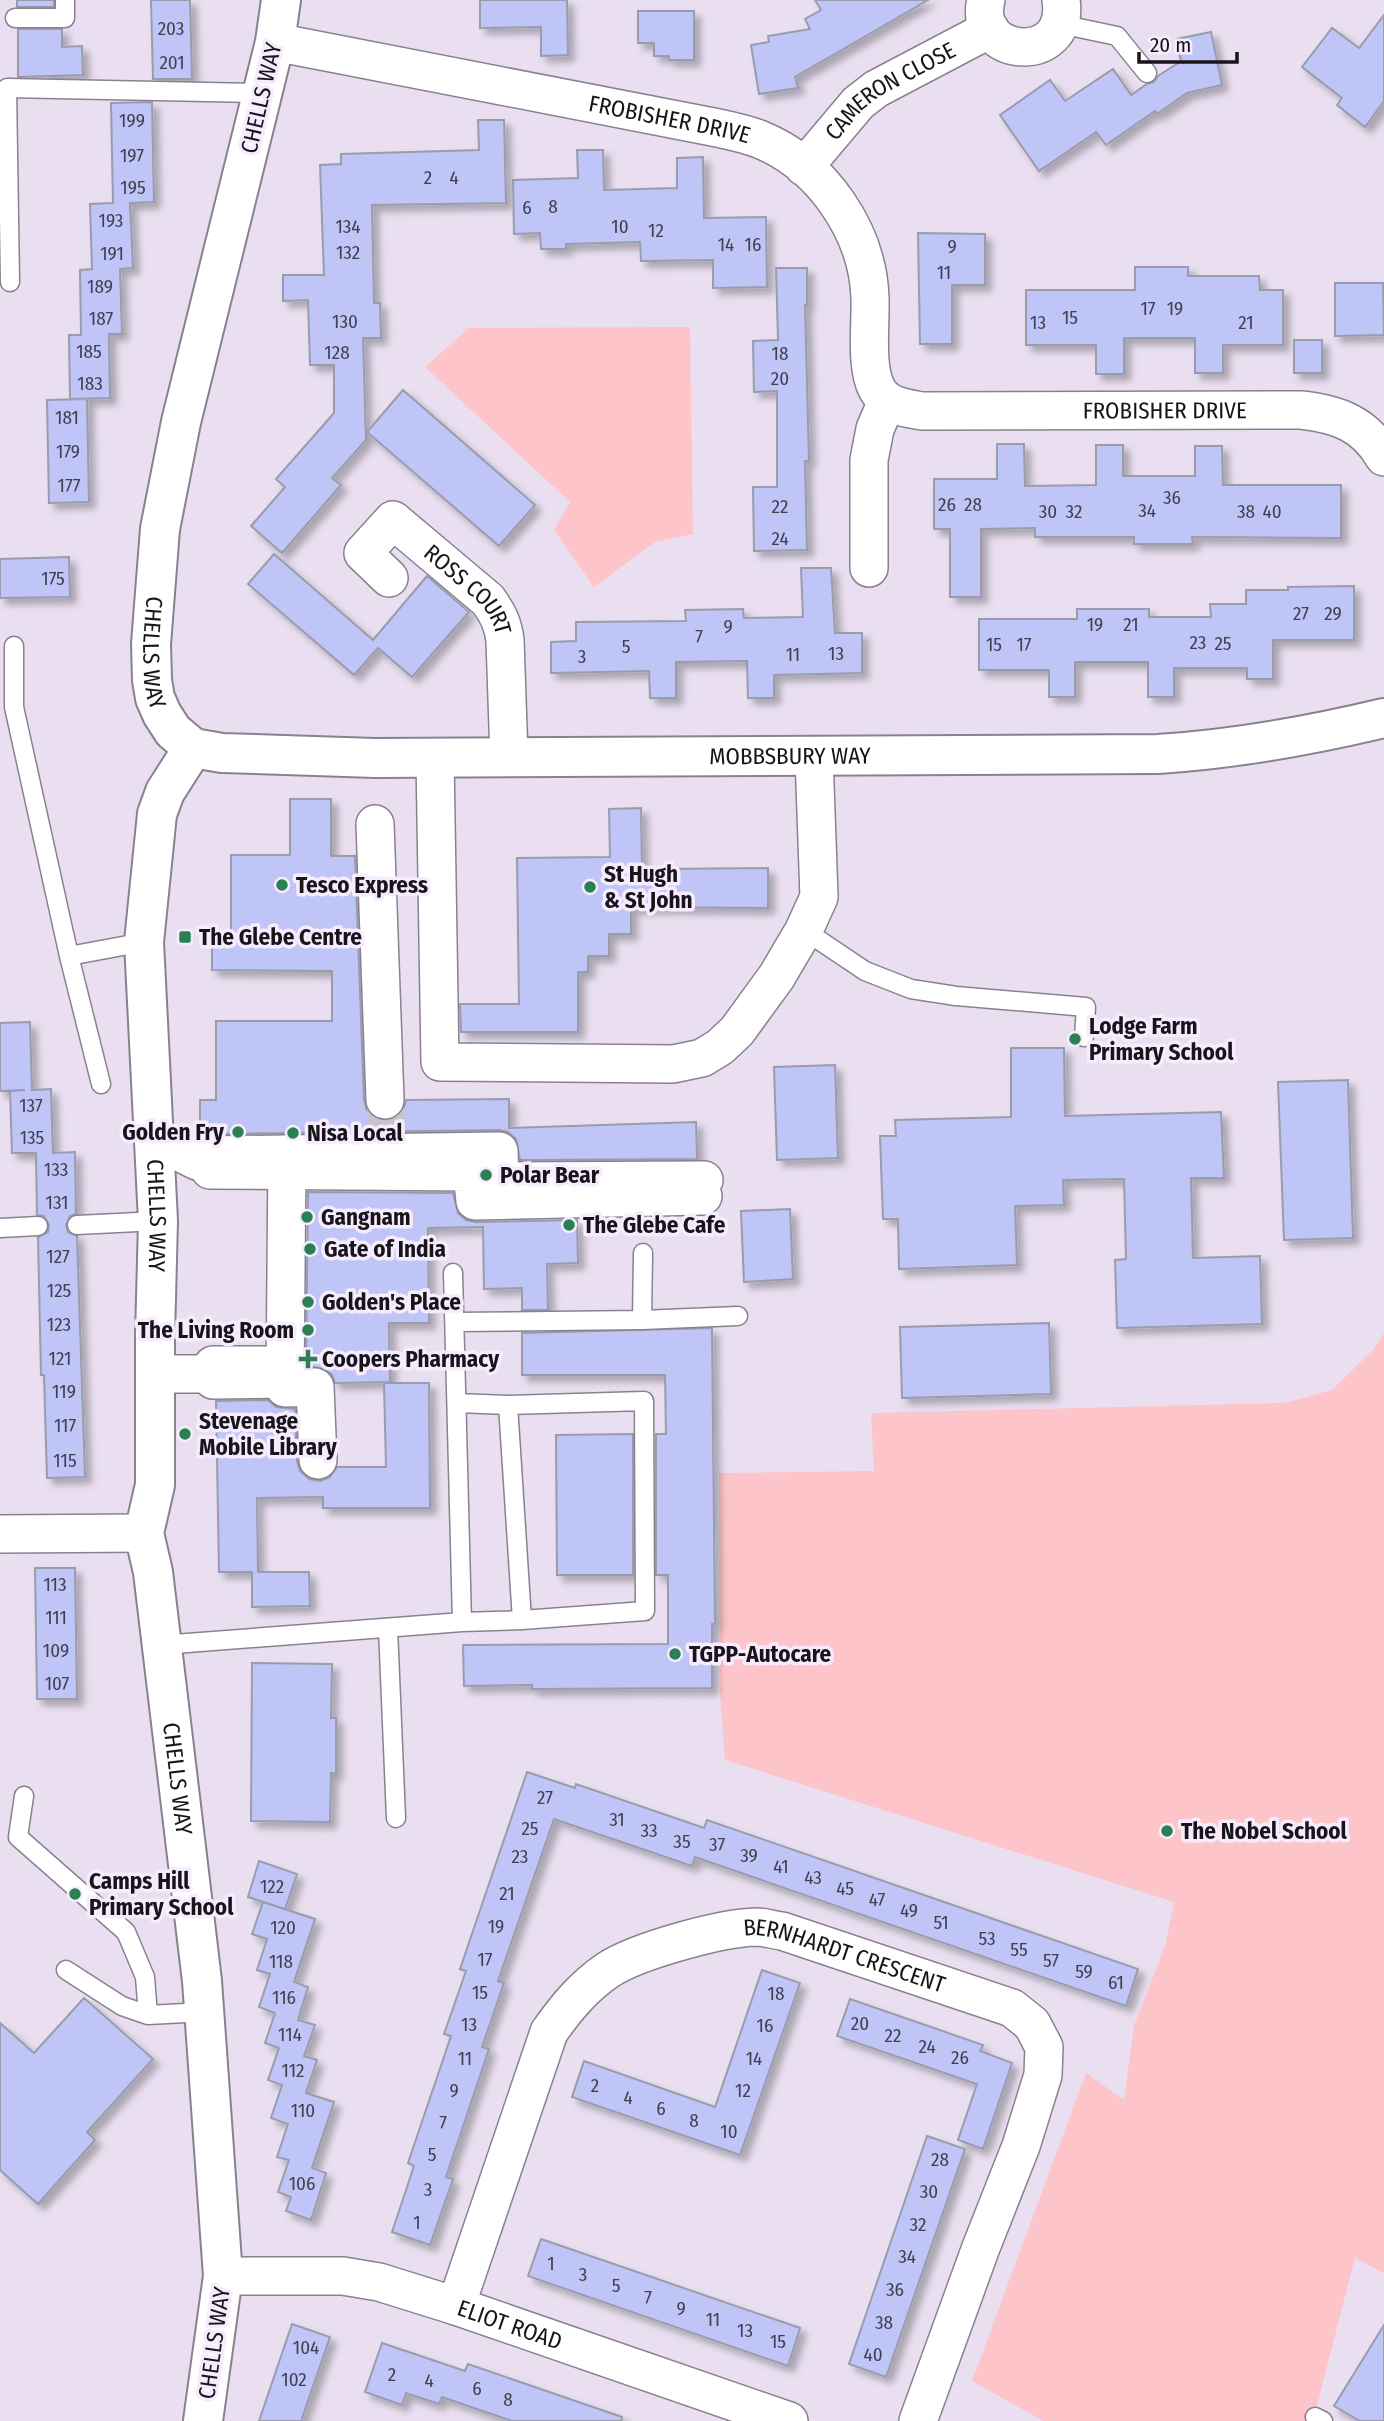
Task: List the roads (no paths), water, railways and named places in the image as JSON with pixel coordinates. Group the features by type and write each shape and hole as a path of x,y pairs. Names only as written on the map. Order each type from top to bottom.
{"street":[{"name":"CHELLS WAY","path":"204,2421 223,2276 204,2012 153,1572 144,1533 155,1485 158,1222 144,942 158,814 165,792 193,748 173,731 155,698 150,644 160,529 181,422 275,43 281,0"},
{"name":"CAMERON CLOSE","path":"804,167 858,103 988,15 1009,45 1020,48 1044,43 1054,35 1060,12"},
{"name":"FROBISHER DRIVE","path":"275,43 718,128 761,140 781,150 822,184 839,205 862,251 870,295 871,371 877,391 887,401 922,411 1301,410 1327,413 1356,425 1370,437 1384,457"},
{"path":"869,568 869,460 875,429 887,401"},
{"name":"ROSS COURT","path":"389,578 363,553 393,520 488,600 498,613 505,640 509,757"},
{"name":"MOBBSBURY WAY","path":"193,748 222,753 375,758 1158,754 1221,750 1312,735 1384,718"},
{"path":"435,758 440,1062 673,1063 702,1058 720,1047 737,1031 777,976 804,930 819,897 814,756"},
{"path":"375,824 385,1100"},
{"path":"153,1139 197,1161"},
{"path":"287,1162 387,1147 486,1176"},
{"path":"287,1162 703,1188"},
{"path":"287,1162 285,1388 315,1387 318,1460"},
{"path":"155,1374 203,1374"},
{"path":"0,1534 144,1533"},
{"name":"BERNHARDT CRESCENT","path":"456,2306 549,2032 569,2004 609,1969 636,1955 738,1930 757,1927 782,1931 1012,2008 1031,2024 1044,2047 1043,2075 1021,2146 918,2421"},
{"name":"ELIOT ROAD","path":"223,2276 344,2276 379,2282 456,2306 749,2414 789,2421"}],"lane":[{"path":"15,18 65,18 65,0"},
{"path":"1060,12 1117,36 1147,73"},
{"path":"10,282 7,88 261,93"},
{"path":"14,646 14,707 69,956 101,1084"},
{"path":"804,930 864,971 911,989 956,996 1086,1007 1084,1037"},
{"path":"69,956 144,942"},
{"path":"77,1225 158,1222"},
{"path":"0,1228 38,1226"},
{"path":"642,1320 643,1253"},
{"path":"453,1273 462,1622"},
{"path":"455,1322 642,1320 738,1315"},
{"path":"161,1645 645,1611 644,1401 508,1405 457,1403"},
{"path":"508,1405 522,1620"},
{"path":"388,1628 396,1818"},
{"path":"24,1796 18,1837 127,1932 145,1977 148,2015"},
{"path":"66,1970 122,2006 148,2015 204,2012"}],"tunnel":[{"path":"385,1100 387,1142"}],"place":[{"name":"Tesco Express","path":"282,885"},
{"name":"St Hugh & St John","path":"590,887"},
{"name":"The Glebe Centre","path":"185,937"},
{"name":"Lodge Farm Primary School","path":"1075,1039"},
{"name":"Golden Fry","path":"238,1132"},
{"name":"Nisa Local","path":"293,1133"},
{"name":"Polar Bear","path":"486,1175"},
{"name":"Gangnam","path":"307,1217"},
{"name":"The Glebe Cafe","path":"569,1225"},
{"name":"Gate of India","path":"310,1249"},
{"name":"Golden's Place","path":"308,1302"},
{"name":"The Living Room","path":"308,1330"},
{"name":"Coopers Pharmacy","path":"308,1359"},
{"name":"Stevenage Mobile Library","path":"185,1434"},
{"name":"TGPP-Autocare","path":"675,1654"},
{"name":"The Nobel School","path":"1167,1831"},
{"name":"Camps Hill Primary School","path":"75,1894"}]}
